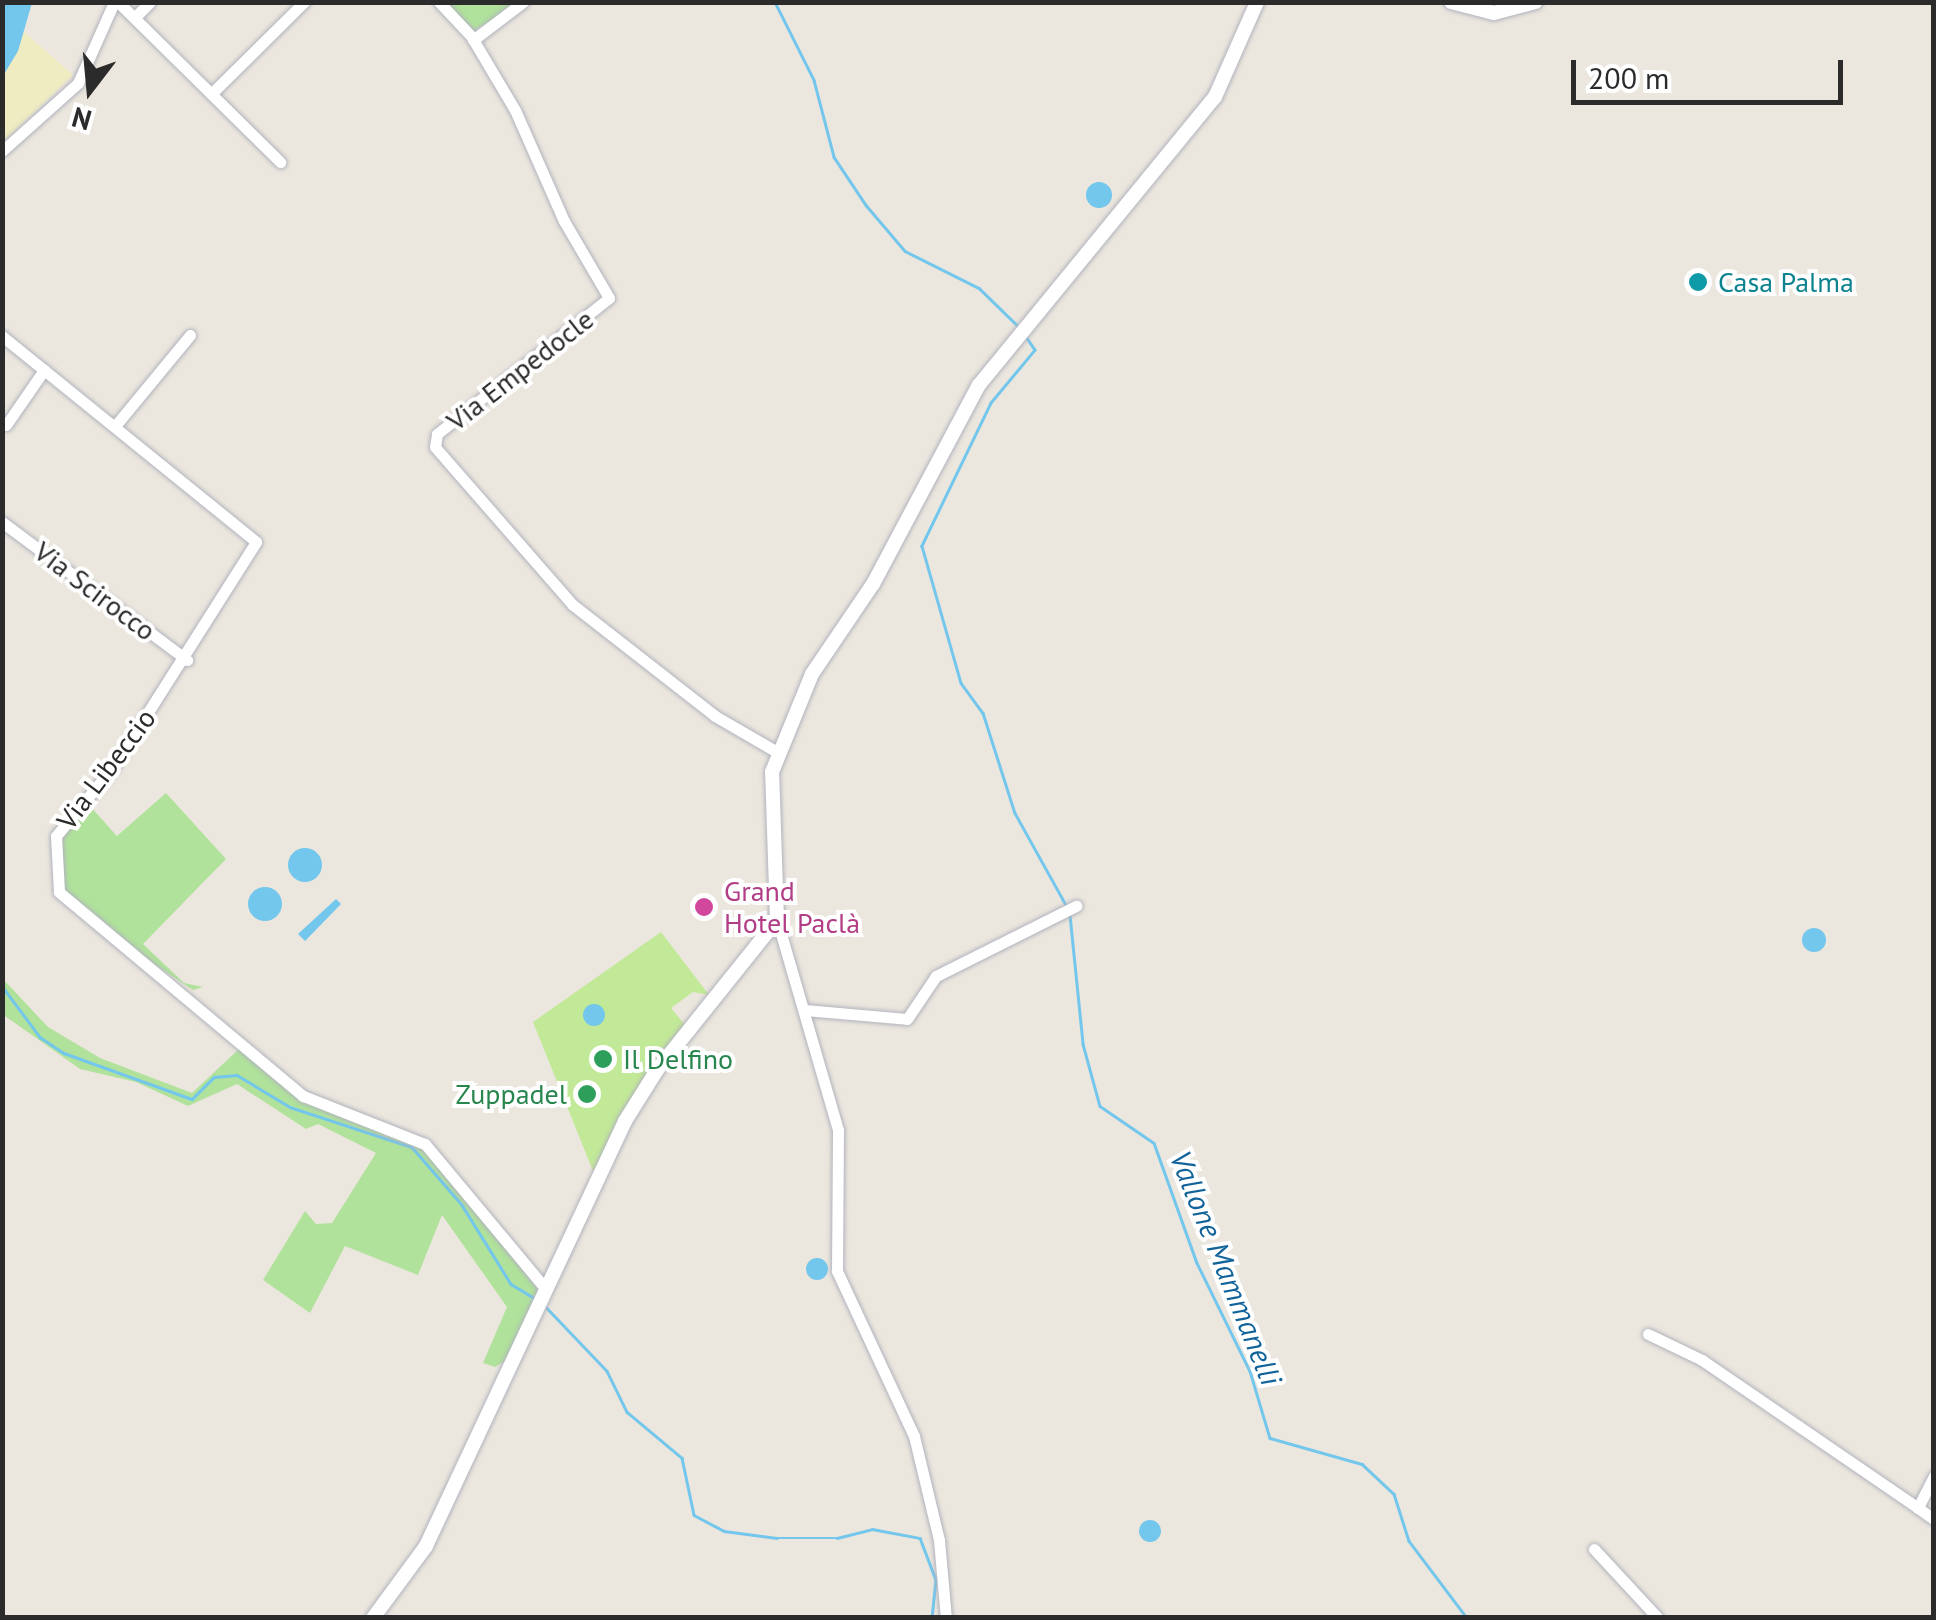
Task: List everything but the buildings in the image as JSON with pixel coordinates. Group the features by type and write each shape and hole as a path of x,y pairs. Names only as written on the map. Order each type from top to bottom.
{"street":[{"path":"2,152 42,121 84,74 116,2 137,15 280,162"},
{"path":"137,15 150,2"},
{"name":"Via Empedocle","path":"439,2 473,40 609,298 437,434 436,447 573,605 715,716 777,752"},
{"path":"473,40 523,2"},
{"path":"946,1618 934,1511 914,1436 836,1271 838,1130 777,920 770,809 777,752 812,674 873,584 979,385 1215,97 1257,2"},
{"path":"1451,2 1494,13 1536,2"},
{"path":"211,94 296,5"},
{"path":"115,426 190,335"},
{"name":"Via Libeccio","path":"2,336 255,537 256,548 186,660 114,766 56,836 59,892 303,1096 425,1144 545,1288"},
{"path":"6,425 44,370"},
{"name":"Via Scirocco","path":"2,522 186,660"},
{"path":"805,1010 907,1019 936,976 1076,906"},
{"path":"373,1618 426,1546 545,1288 642,1094 777,920"},
{"path":"1648,1334 1702,1360 1934,1519"},
{"path":"1918,1508 1934,1476"},
{"path":"1594,1549 1658,1618"}],"green space":[{"path":"442,3 519,3 472,32"},
{"path":"166,793 226,859 143,944 184,983 203,987 193,990 116,939 62,890 56,847 88,804 117,836"},
{"name":"Il Delfino","path":"661,932 709,995 693,992 671,1008 685,1025 593,1171 533,1022"},
{"path":"2,978 48,1027 100,1058 192,1093 240,1048 312,1105 411,1138 441,1164 538,1290 505,1361 495,1367 483,1363 507,1307 442,1215 418,1275 345,1246 310,1313 263,1280 305,1211 316,1224 332,1223 376,1153 318,1124 306,1129 237,1084 188,1106 136,1082 80,1069 5,1016"}],"sand":[{"path":"24,32 73,75 3,142 2,76"}],"water":[{"path":"3,2 32,3 18,51 3,76"},
{"path":"1099,182 1108,186 1112,195 1108,204 1099,208 1090,204 1086,195 1090,186"},
{"path":"305,848 317,853 322,865 317,877 305,882 293,877 288,865 293,853"},
{"path":"265,887 277,892 282,904 277,916 265,921 253,916 248,904 253,892"},
{"path":"336,899 341,904 305,941 298,934"},
{"path":"1814,928 1826,940 1814,952 1802,940"},
{"path":"594,1004 602,1007 602,1023 594,1026 586,1023 583,1015 586,1007"},
{"path":"817,1258 825,1261 825,1277 817,1280 809,1277 806,1269 809,1261"},
{"path":"1150,1520 1158,1523 1158,1539 1150,1542 1142,1539 1139,1531 1142,1523"}],"waterway":[{"path":"775,2 814,80 834,157 866,205 905,251 979,288 1019,327"},
{"name":"Vallone Mammanelli","path":"1027,338 1035,350 991,403 922,546 961,683 983,713 1015,813 1067,907"},
{"name":"Vallone Mammanelli","path":"1070,915 1083,1044 1100,1106 1154,1143 1197,1263 1250,1371 1270,1438 1362,1464 1394,1494 1409,1541 1467,1618"},
{"path":"2,986 40,1037 64,1053 192,1099 214,1077 237,1075 290,1107 412,1147 462,1205 511,1284 534,1298"},
{"path":"547,1308 607,1371 627,1412 682,1458 694,1515 724,1531 777,1538 837,1538 872,1529 920,1538 936,1580 932,1618"}],"place":[{"name":"Casa Palma","path":"1698,282"},
{"name":"Grand Hotel Paclà","path":"704,907"},
{"name":"Il Delfino","path":"603,1059"},
{"name":"Zuppadel","path":"587,1094"}]}
